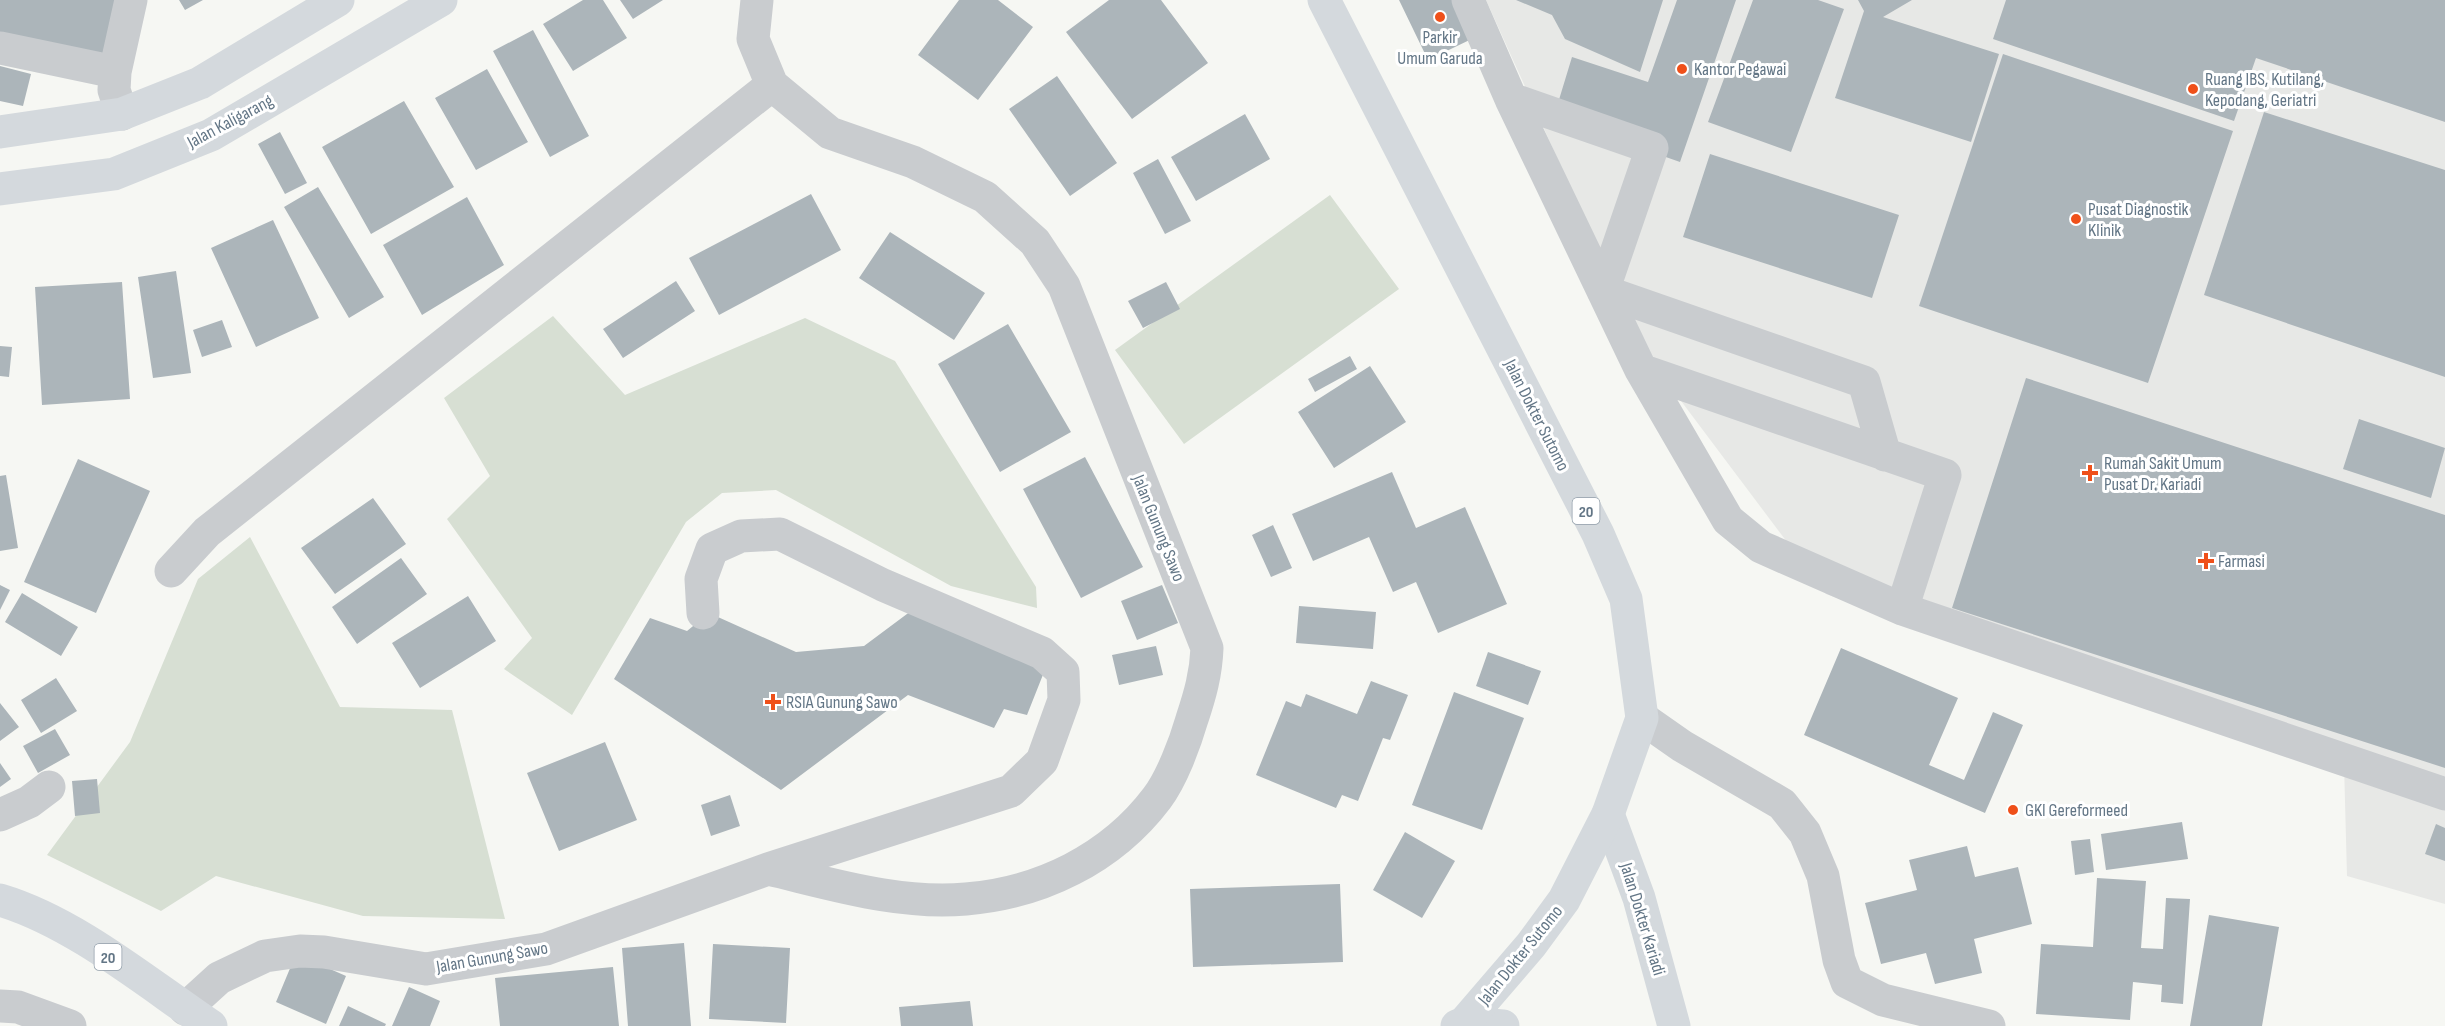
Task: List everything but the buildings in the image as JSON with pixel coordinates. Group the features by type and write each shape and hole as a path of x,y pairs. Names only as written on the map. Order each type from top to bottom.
{"main road":[{"path":"0,132 122,114 200,83 338,0"},
{"name":"Jalan Dokter Sutomo","path":"1324,0 1598,534 1626,599 1642,718 1608,814 1564,900 1531,945 1460,1024"},
{"name":"Jalan Kaligarang","path":"0,189 114,174 211,135 423,4"},
{"name":"Jalan Dokter Kariadi","path":"1608,814 1639,898 1674,1026"},
{"name":"20","path":"0,900 28,908 64,927 199,1020"},
{"path":"1460,1024 1503,1026"}],"street":[{"path":"122,114 114,90 115,72 131,0"},
{"name":"Jalan Gunung Sawo","path":"757,0 753,39 772,85 830,134 913,162 985,197 1035,242 1064,286 1207,648 1206,677 1186,740 1158,797 1117,839 1069,872 1021,891 964,900 881,896 768,869"},
{"path":"1468,0 1511,99 1641,370 1728,520 1761,547 1902,609 2445,794"},
{"path":"0,48 115,72"},
{"path":"171,571 207,531 772,85"},
{"path":"1511,99 1652,148 1603,291"},
{"path":"1603,291 1864,382 1885,454"},
{"path":"1641,370 1945,476 1902,609"},
{"name":"Jalan Gunung Sawo","path":"199,1020 219,978 265,956 300,951 324,952 426,969 546,949 768,869 1011,791 1042,761 1064,700 1063,672 1042,653 883,585 780,534 741,536 712,549 701,579 703,613"},
{"path":"1642,718 1682,746 1782,804 1805,833 1823,876 1839,960 1847,982 1883,1000 1989,1026"},
{"path":"0,815 29,802 49,787"},
{"path":"0,1006 18,1007 70,1026"}],"shaded area":[{"name":"Rumah Sakit Umum Pusat Dr. Kariadi","path":"1486,0 2445,0 2445,904 2347,876 2344,764 2094,689 1826,594 1645,353"},
{"path":"1330,195 1399,289 1184,444 1115,350"},
{"path":"553,316 625,395 805,318 895,361 1036,587 1037,608 951,586 776,490 722,493 686,522 572,715 504,669 532,638 447,519 490,476 444,398"},
{"path":"250,537 340,707 452,710 505,919 363,916 216,876 161,911 47,855 130,742 198,579"}],"place":[{"name":"Parkir Umum Garuda","path":"1440,17"},
{"name":"Kantor Pegawai","path":"1682,69"},
{"name":"Ruang IBS, Kutilang, Kepodang, Geriatri","path":"2193,89"},
{"name":"Pusat Diagnostik Klinik","path":"2076,219"},
{"name":"Rumah Sakit Umum Pusat Dr. Kariadi","path":"2090,473"},
{"name":"Farmasi","path":"2206,561"},
{"name":"RSIA Gunung Sawo","path":"773,702"},
{"name":"GKI Gereformeed","path":"2013,810"}]}
